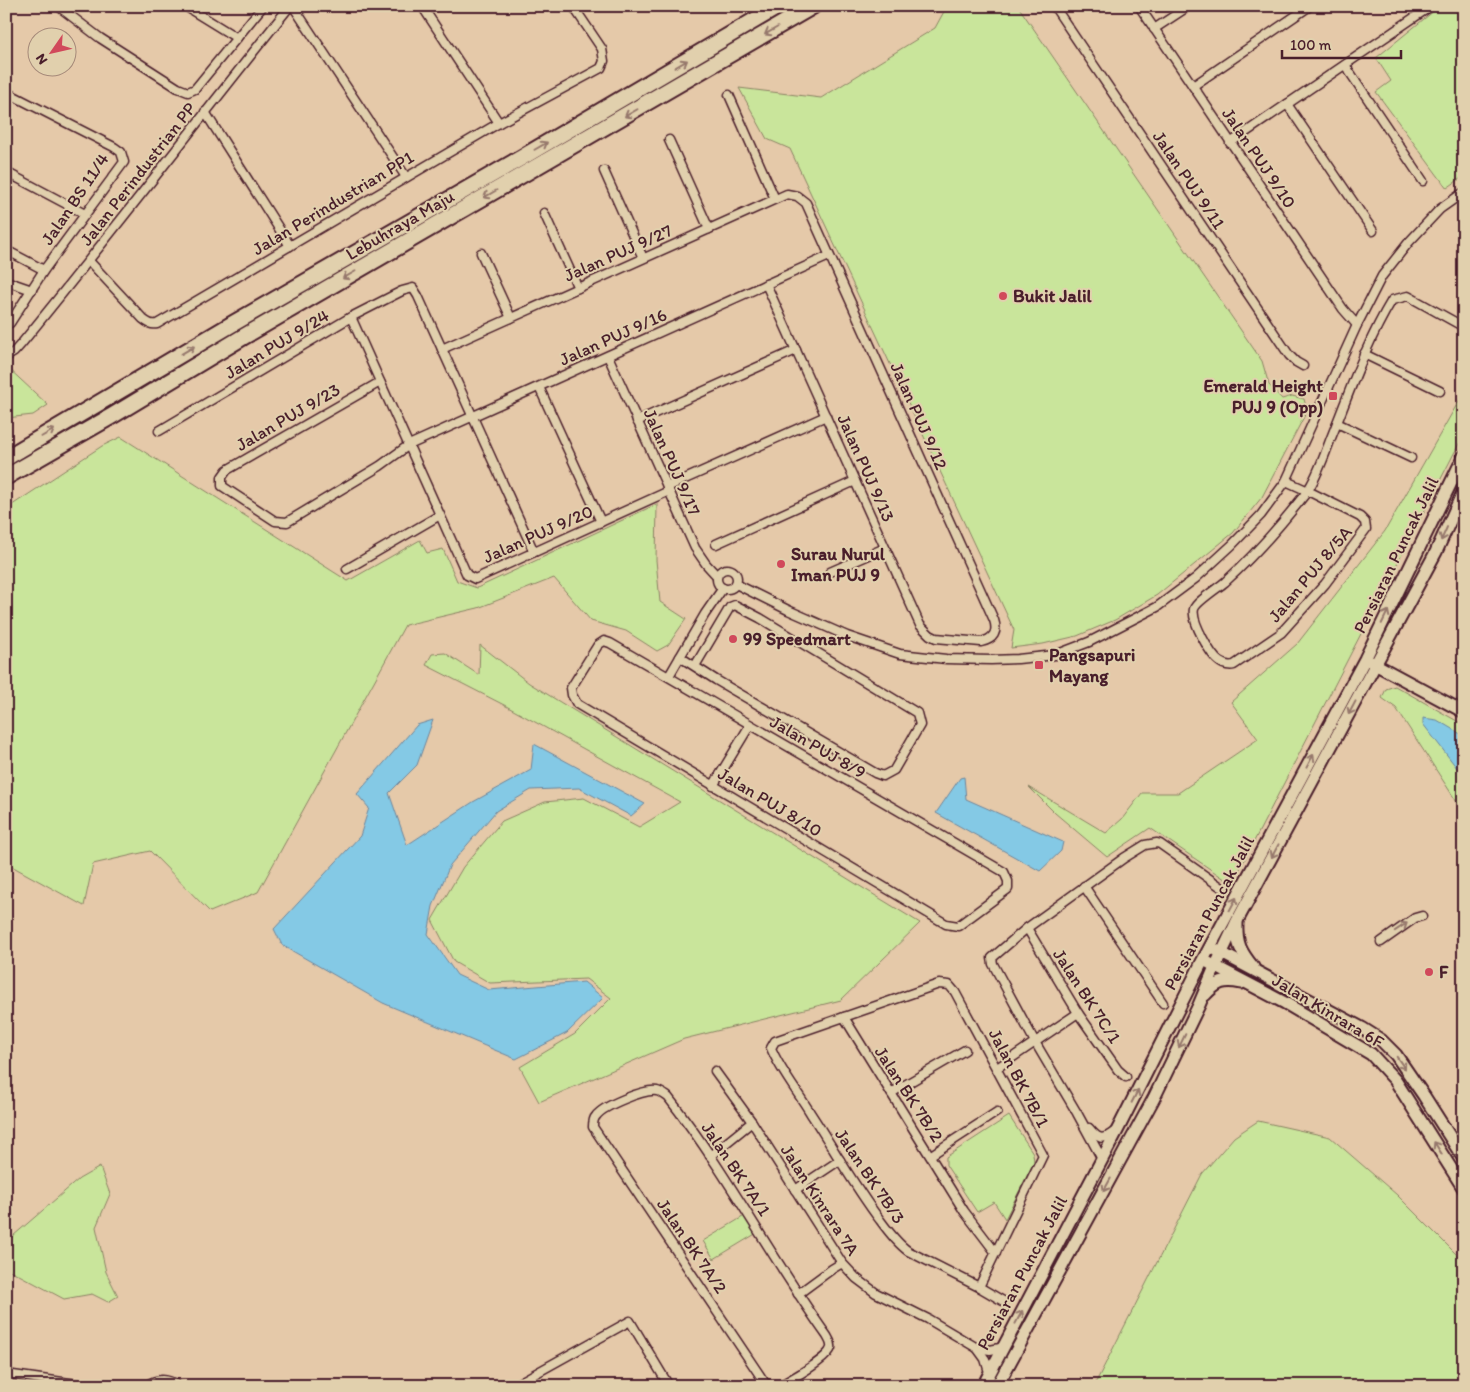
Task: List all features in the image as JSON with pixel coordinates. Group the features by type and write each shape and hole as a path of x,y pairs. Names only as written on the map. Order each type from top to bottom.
{"highway":[{"name":"Lebuhraya Maju","path":"6,458 779,6"},
{"name":"Lebuhraya Maju","path":"6,476 813,6"}],"main road":[{"name":"Persiaran Puncak Jalil","path":"997,1386 1154,1098 1237,922 1370,662 1464,456"},
{"name":"Persiaran Puncak Jalil","path":"983,1386 1119,1127 1203,960 1370,662 1436,552 1464,490"},
{"path":"1370,662 1464,712"},
{"path":"1237,922 1238,945 1257,972"},
{"name":"Jalan Kinrara 6F","path":"1210,947 1381,1040 1396,1055 1464,1159"},
{"name":"Jalan Kinrara 6F","path":"1203,960 1285,1003 1371,1054 1395,1080 1464,1189"},
{"path":"1203,997 1214,985 1223,982 1230,981 1248,984"},
{"path":"1102,1159 1115,1160 1124,1154"},
{"path":"1452,1171 1464,1163"}],"street":[{"path":"58,6 100,38 178,88 188,92 195,89 263,6"},
{"path":"185,6 237,38"},
{"path":"292,6 406,177"},
{"name":"Jalan Perindustrian PP","path":"6,356 14,352 22,343 292,6"},
{"path":"422,6 499,123"},
{"name":"Jalan Perindustrian PP1","path":"89,261 143,319 152,325 157,324 499,123 600,68 604,61 602,50 573,6"},
{"name":"Jalan PUJ 9/11","path":"1054,6 1289,355 1303,366"},
{"name":"Jalan PUJ 9/10","path":"1139,6 1230,143 1343,309 1356,325"},
{"path":"1154,29 1189,6"},
{"path":"1193,86 1310,6"},
{"path":"1230,143 1431,6"},
{"path":"1344,65 1423,181"},
{"name":"Jalan BS 11/4","path":"6,92 114,147 121,152 124,162 44,270 10,323 6,324"},
{"path":"729,95 776,199"},
{"path":"1287,104 1374,231"},
{"path":"206,112 290,246"},
{"path":"669,140 709,229"},
{"path":"604,171 643,258"},
{"path":"6,172 85,214"},
{"path":"736,584 847,636 900,654 946,659 1018,660 1055,655 1089,642 1157,607 1196,578 1261,515 1286,481 1356,325 1382,276 1408,242 1440,209 1464,192"},
{"name":"Jalan PUJ 9/27","path":"442,349 787,194 797,196 806,203"},
{"name":"Jalan PUJ 9/12","path":"806,203 994,620 996,632 988,640"},
{"path":"544,213 578,288"},
{"path":"6,250 44,270"},
{"path":"481,253 511,318"},
{"name":"Jalan PUJ 9/16","path":"287,522 380,466 409,445 829,256"},
{"path":"6,281 32,290"},
{"name":"Jalan PUJ 9/13","path":"766,284 920,625 925,631 936,638 981,642 988,640"},
{"name":"Jalan PUJ 9/24","path":"159,431 351,317 402,291 413,288 442,349"},
{"path":"1286,481 1308,490 1364,354 1382,316 1392,300 1408,296 1464,326"},
{"name":"Jalan PUJ 9/20","path":"351,317 467,575 475,579 826,416"},
{"path":"442,349 534,552"},
{"path":"637,421 796,350"},
{"path":"1364,354 1440,391"},
{"name":"Jalan PUJ 9/17","path":"608,356 695,548 717,576"},
{"name":"Jalan PUJ 9/23","path":"287,522 275,521 222,486 222,478 227,470 380,382"},
{"path":"539,386 601,522"},
{"path":"1337,423 1411,458"},
{"path":"716,544 855,481"},
{"name":"Jalan PUJ 8/5A","path":"1308,490 1363,519 1366,530 1325,584 1278,636 1234,665 1230,666 1221,663 1196,627 1194,609 1196,605 1244,565 1269,540 1308,490"},
{"path":"347,569 440,515"},
{"path":"830,572 885,548"},
{"path":"722,588 718,583 717,576 720,571 726,568 732,570 736,575 736,584"},
{"path":"722,588 731,588 736,584"},
{"path":"669,676 722,588"},
{"path":"680,657 716,680 883,776 894,770 920,725 917,714 760,618 735,605 730,607 695,666"},
{"name":"Jalan PUJ 8/9","path":"572,695 572,688 598,645 604,641 610,643 1004,872 1008,881 1008,889 958,926"},
{"name":"Jalan PUJ 8/10","path":"572,695 577,704 713,786 946,924 958,926"},
{"path":"713,786 750,725"},
{"path":"1102,1159 1035,1042 992,961 993,956 1026,928 1145,845 1152,843 1160,844 1221,887"},
{"path":"1084,886 1163,1003"},
{"path":"1381,942 1415,918 1422,916"},
{"name":"Jalan BK 7C/1","path":"1026,928 1078,1013 1118,1070 1126,1077"},
{"name":"Jalan BK 7B/1","path":"844,1017 939,984 949,985 955,992 1043,1155 979,1287"},
{"path":"996,1068 1078,1013"},
{"name":"Jalan BK 7B/3","path":"844,1017 775,1042 771,1048 776,1059 862,1197 902,1247 1003,1301"},
{"name":"Jalan BK 7B/2","path":"844,1017 964,1210 996,1253"},
{"path":"891,1093 965,1050"},
{"name":"Jalan Kinrara 7A","path":"715,1072 752,1122 842,1263 856,1278 876,1293 928,1319 977,1348"},
{"name":"Jalan BK 7A/1","path":"594,1127 594,1117 606,1107 636,1095 652,1091 659,1092 671,1101 710,1156 831,1343 831,1348 828,1352 812,1366 779,1386"},
{"path":"931,1155 997,1112"},
{"path":"1077,1113 1095,1136 1107,1138 1119,1127"},
{"path":"710,1156 752,1122"},
{"name":"Jalan BK 7A/2","path":"594,1127 768,1384"},
{"path":"795,1190 840,1160"},
{"path":"798,1294 842,1263"},
{"path":"513,1386 630,1321 669,1386"},
{"path":"977,1348 990,1350 1004,1345"},
{"path":"977,1348 986,1359 989,1372"},
{"path":"6,1374 91,1386"},
{"path":"146,1386 162,1379 178,1386"}],"green space":[{"path":"947,6 1018,6 1262,361 1269,385 1282,399 1292,396 1304,399 1307,411 1262,497 1233,533 1157,595 1115,620 1077,636 1043,644 1011,648 1014,630 790,149 767,139 739,88 821,98 935,28"},
{"path":"1440,6 1464,6 1464,176 1447,188 1376,92 1391,81 1376,58"},
{"path":"6,366 48,405 33,415 6,418"},
{"path":"1464,392 1464,434 1232,884 1150,828 1107,857 1055,813 1029,787 1106,833 1122,819 1142,793 1178,793 1258,739 1231,702 1297,644 1385,531"},
{"path":"121,437 348,581 420,540 427,553 443,549 457,581 477,588 657,504 656,560 660,602 686,619 668,645 657,651 626,631 591,621 554,578 478,608 405,625 258,892 210,912 150,851 93,864 84,906 6,863 6,509 102,446"},
{"path":"480,645 529,683 920,923 841,1000 684,1039 539,1102 520,1067 575,1034 611,998 586,979 490,983 454,962 432,920 463,867 502,821 545,802 584,798 639,827 680,802 506,706 426,665 432,654 445,653 479,675"},
{"path":"1395,686 1464,725 1464,813 1396,708 1382,698 1386,689"},
{"path":"1009,1116 1033,1153 1034,1162 1005,1219 994,1202 977,1212 946,1165 946,1157"},
{"path":"1258,1121 1330,1137 1397,1195 1464,1262 1464,1386 1094,1386 1202,1174 1234,1137"},
{"path":"100,1167 110,1194 96,1227 106,1272 118,1296 108,1302 92,1294 64,1299 6,1268 6,1242 79,1179"},
{"path":"746,1215 757,1233 714,1259 703,1241"}],"water":[{"path":"1423,718 1437,720 1464,736 1464,777 1423,724"},
{"path":"433,720 417,765 389,793 407,845 473,802 531,770 534,744 645,804 631,816 579,788 531,790 496,811 450,865 433,906 428,934 457,975 489,990 584,982 603,998 567,1033 516,1059 383,1003 282,945 274,929 360,836 369,808 357,794 417,725"},
{"path":"964,777 966,799 1063,842 1061,851 1040,871 936,813 960,778"}],"place":[{"name":"Bukit Jalil","path":"1003,296"},
{"name":"Emerald Height PUJ 9 (Opp)","path":"1333,396"},
{"name":"Surau Nurul Iman PUJ 9","path":"781,564"},
{"name":"99 Speedmart","path":"733,639"},
{"name":"Pangsapuri Mayang","path":"1039,665"},
{"name":"F","path":"1429,972"}]}
